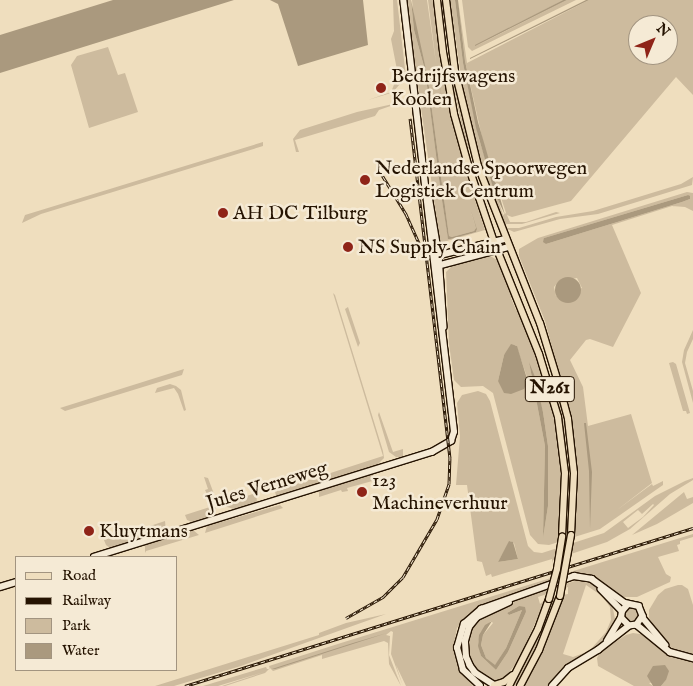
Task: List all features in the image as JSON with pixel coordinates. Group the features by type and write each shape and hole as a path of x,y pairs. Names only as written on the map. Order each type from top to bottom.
{"main road":[{"name":"N261","path":"437,0 443,52 454,114 469,168 497,251 539,354 558,417 565,473 562,536 557,569 538,629 509,686"},
{"name":"N261","path":"446,0 456,71 464,108 486,189 540,323 559,385 568,419 574,473 572,535 560,596 539,650 520,686"},
{"path":"494,686 504,682 516,672"}],"street":[{"path":"403,0 433,267 444,347"},
{"path":"420,143 439,256 444,347"},
{"path":"432,257 505,239"},
{"path":"433,267 509,247"},
{"name":"Jules Verneweg","path":"97,556 432,452 448,444 454,432 444,347"},
{"path":"480,686 464,670 457,648 464,624 481,609 574,576 592,578 628,604 639,606 643,611 643,618 637,625 629,626 593,653 568,668 552,686"},
{"path":"494,686 475,673 466,657 464,649 469,628 484,613 574,578 583,579 597,585 622,611"},
{"path":"0,587 15,582"},
{"path":"606,643 621,618 622,611 628,604"},
{"path":"621,618 629,626"},
{"path":"643,618 674,653"},
{"path":"637,625 661,646 674,653 693,658"}],"green space":[{"path":"393,0 397,0 406,77 393,92 368,100 391,92 398,75 391,39 394,31"},
{"path":"406,0 411,0 414,30 425,70 448,238 476,232 477,229 471,212 476,228 474,231 452,237 449,236 428,80 431,79 428,79 415,29 412,0 427,0 436,63 428,0 435,0 466,173 485,230 440,243"},
{"path":"441,0 444,0 454,75 470,148 467,149 451,76"},
{"path":"450,0 455,0 463,63 479,139 503,215 506,213 484,146 465,61 458,0 467,63 589,0 693,0 693,95 676,77 571,201 512,217 507,215 510,222 526,222 556,212 560,213 522,224 503,224 479,160 463,90"},
{"path":"462,0 563,0 476,46 567,0 576,0 472,51 468,47"},
{"path":"108,47 118,75 125,73 138,112 89,128 71,65 77,56"},
{"path":"402,102 379,110 375,116 295,140 299,152 296,152 293,139 300,130 357,112"},
{"path":"263,142 263,146 41,214 22,223 25,215"},
{"path":"693,177 692,185 598,214 560,219 514,232 505,228 519,228 556,217 593,211 681,184"},
{"path":"687,192 693,193 693,211 685,207 672,206 612,225 641,293 613,347 590,339 586,340 570,360 583,387 588,426 631,414 652,483 617,510 652,484 653,486 663,481 663,485 600,529 549,545 538,544 530,535 493,393 483,386 461,387 454,380 449,344 446,272 452,266 490,256 499,261 513,297 511,298 516,310 520,311 540,364 552,406 561,464 559,537 565,535 568,488 565,444 555,393 559,392 560,395 570,463 569,534 575,532 577,488 575,454 569,411 545,321 519,256 519,249 538,238","holes":["688,195 690,199 546,244 544,238","577,278 582,288 556,296 554,287 558,282","516,345 528,380 526,388 498,381 504,355","529,362 543,412 548,446 548,506 543,538 545,446"]},
{"path":"333,293 384,458 377,465 276,496 275,491 383,456"},
{"path":"348,307 360,343 358,347 345,309"},
{"path":"693,330 693,339 687,352 685,363 693,391 693,403 682,362 684,350"},
{"path":"673,362 676,364 690,413 687,414 686,411 683,411 669,363"},
{"path":"184,369 182,375 65,411 60,408"},
{"path":"170,384 181,390 186,410 184,411 174,388 155,393 157,388"},
{"path":"478,391 486,394 490,401 528,546 534,552 542,553 604,533 655,496 685,481 693,478 693,480 670,494 630,529 607,542 553,560 552,563 552,559 492,577 491,574 486,576 482,562 477,561 467,485 456,485 460,436 457,403 462,395","holes":["653,504 643,517 628,528 623,522 638,510 642,514","510,541 514,543 518,559 498,562"]},
{"path":"379,412 393,452 403,449 403,457 396,457 389,452 378,415"},
{"path":"372,474 376,480 347,488 348,491 342,492 341,490 319,497 319,491"},
{"path":"204,477 208,478 214,494 210,497 215,500 216,509 210,517 192,522 187,520 185,515 213,506 205,490 208,489"},
{"path":"684,492 687,499 693,497 693,503 657,524 632,535"},
{"path":"256,493 257,502 234,509 224,506 220,497 224,496 227,500 231,501"},
{"path":"280,505 283,508 205,533 207,526"},
{"path":"165,521 166,531 136,540 133,537 132,532"},
{"path":"193,530 199,535 146,551 145,553 145,545"},
{"path":"127,533 128,542 110,548 106,545 104,540"},
{"path":"693,534 693,537 680,541 680,544 677,545 679,551 658,557 666,574 671,577 670,582 637,597 618,597 593,577 577,574 545,583 468,614 457,628 453,649 459,670 473,686 406,686 396,665 403,686 391,654 393,632 391,631 386,635 390,636 389,655 401,686 389,664 388,643 384,641 322,659 322,655 273,671 269,666 341,643"},
{"path":"578,580 592,584 601,590 612,604 615,619 602,643 591,649 606,632 611,620 610,607 602,596 586,585 563,654 573,657 584,653 561,669 549,686 524,686 545,643 563,595 568,594 568,587 538,597 540,604 545,600 518,661 503,680 494,682 478,673 468,657 466,646 471,629 479,618 525,597","holes":["519,606 526,612 508,652 496,670 481,656 478,643 481,632 491,621 493,623 483,635 481,645 486,658 495,666 506,648 522,610 509,615 507,613"]},
{"path":"678,585 688,589 693,605 693,655 677,651 665,643 649,618 649,610 658,595 665,589"},
{"path":"556,597 536,650 517,685 513,686 535,643 552,598"},
{"path":"632,607 638,609 640,615 638,621 632,623 626,621 624,615 626,609"},
{"path":"386,614 241,666 174,686 155,686 319,635 319,633 346,623"},
{"path":"633,633 647,635 672,655 693,661 693,686 661,686 666,680 649,683 653,686 634,686 598,666 597,658 600,652 626,635"},
{"path":"266,667 269,669 265,673 225,686 222,686 264,672 218,686 203,686"}],"water":[{"path":"113,0 234,0 0,73 0,35"},
{"path":"270,0 363,0 368,45 298,66 278,4"},
{"path":"411,0 428,79 438,78 446,118 438,79 428,80 449,236 452,237 474,231 476,228 471,211 477,229 476,232 450,239 448,239 441,194 425,70 414,30"},
{"path":"455,0 458,0 465,61 478,122 505,215 494,191 476,128 463,63"},
{"path":"563,0 567,0 475,46 475,45"},
{"path":"589,0 470,59 470,58"},
{"path":"688,195 690,199 682,202 546,244 543,242 544,238"},
{"path":"568,277 578,280 581,290 578,300 568,303 558,300 555,290 558,280"},
{"path":"511,344 517,346 528,382 524,389 511,394 504,393 498,381 504,355"},
{"path":"529,362 535,377 543,412 548,446 548,506 543,538 545,446"},
{"path":"584,423 586,423 592,472 590,529 589,471"},
{"path":"509,541 513,542 518,559 498,562"},
{"path":"519,606 525,607 526,612 508,652 496,670 481,656 478,646 479,635 485,625 492,621 483,635 481,645 486,658 495,665 506,648 522,610 509,615 507,613"},
{"path":"387,633 275,669 272,669 353,643"},
{"path":"665,665 669,671 666,680 661,686 653,686 647,676 653,666"}],"railway":[{"path":"346,618 383,597 403,577 437,519 449,484 450,458 410,118"},
{"path":"379,170 406,214 420,246"},
{"path":"185,686 693,528"}],"place":[{"name":"Bedrijfswagens Koolen","path":"381,88"},
{"name":"Nederlandse Spoorwegen Logistiek Centrum","path":"365,180"},
{"name":"AH DC Tilburg","path":"223,213"},
{"name":"NS Supply Chain","path":"348,247"},
{"name":"123 Machineverhuur","path":"362,492"},
{"name":"Kluytmans","path":"89,531"}]}
